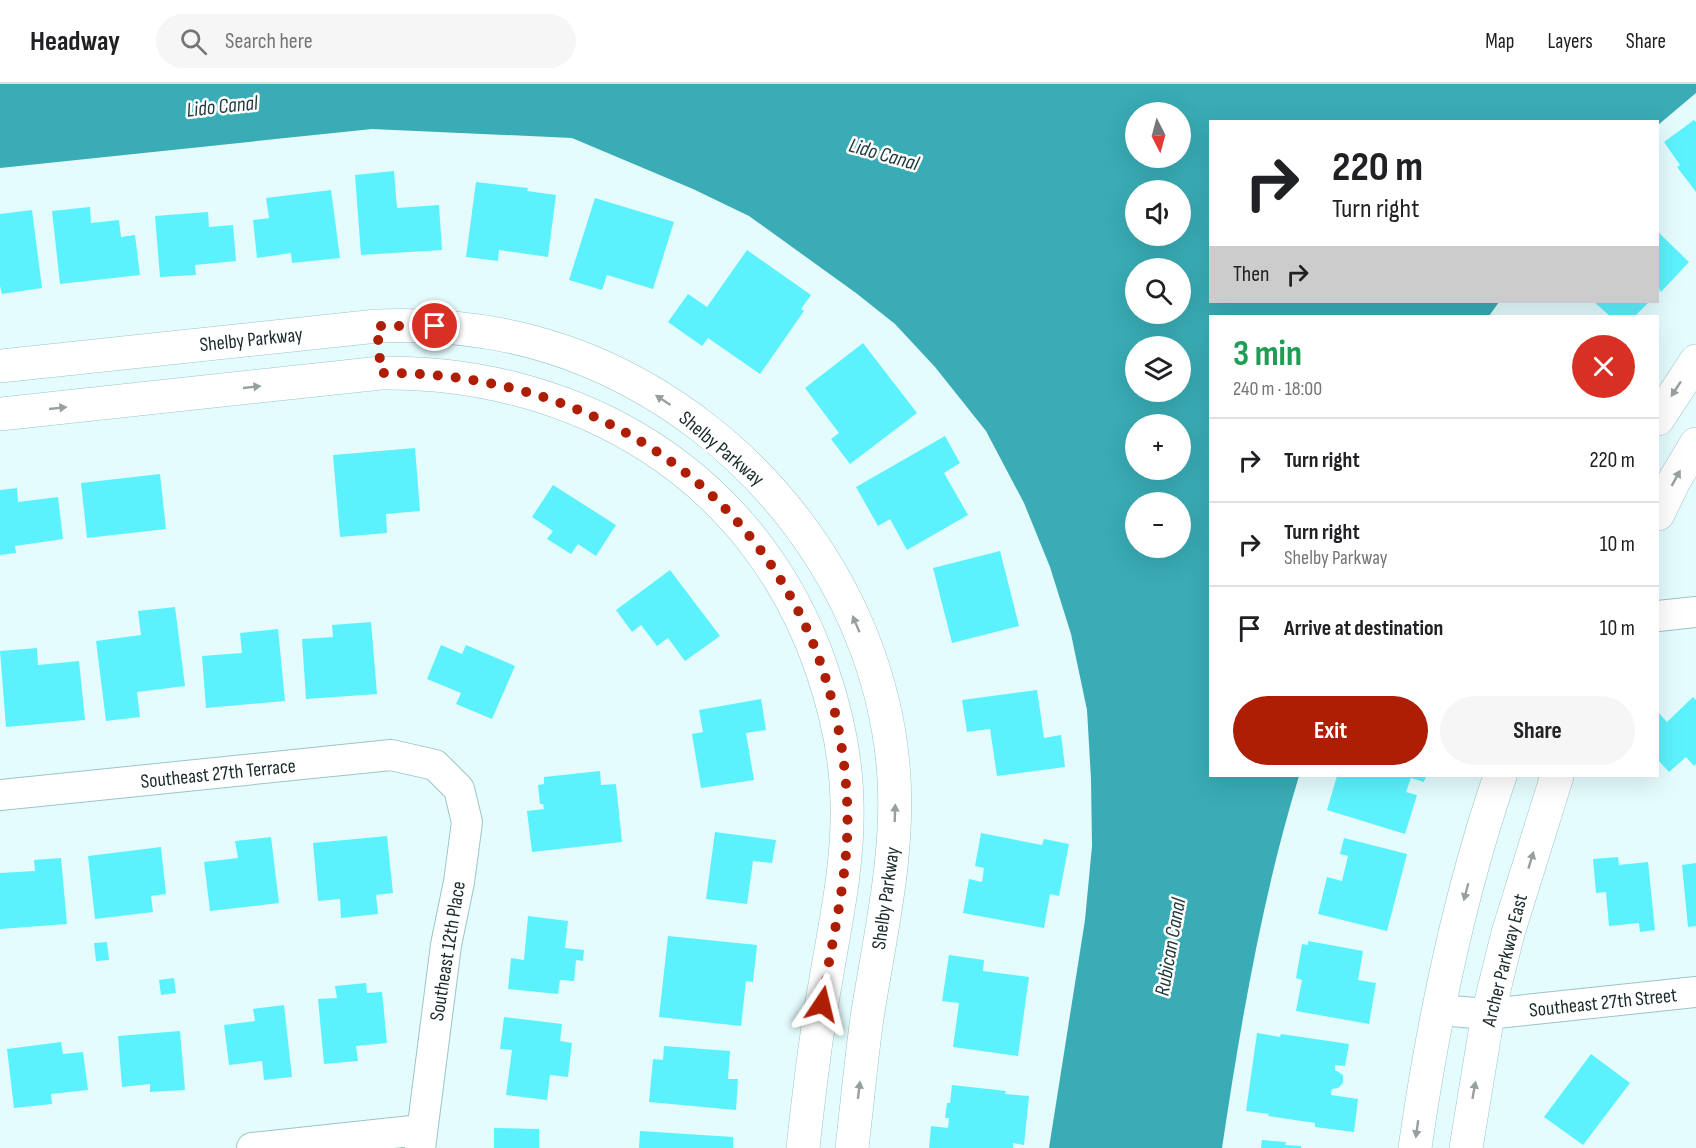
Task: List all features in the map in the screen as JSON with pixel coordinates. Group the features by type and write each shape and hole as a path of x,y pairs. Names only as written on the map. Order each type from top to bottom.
{"street":[{"name":"Shelby Parkway","path":"0,366 377,326 416,324 454,327 524,340 588,361 619,375 679,411 760,478 791,513 824,561 858,625 889,729 895,801 894,846 867,1020 852,1148"},
{"path":"377,326 381,373"},
{"path":"1659,417 1696,361"},
{"path":"0,414 381,373 419,373 496,383 572,406 608,422 668,458 721,503 744,528 784,584 814,646 837,722 847,801 843,886 810,1081 803,1148"},
{"path":"1659,512 1696,444"},
{"path":"1659,616 1696,612"},
{"name":"Southeast 27th Terrace","path":"0,795 391,755 435,765"},
{"name":"Southeast 12th Place","path":"421,1139 446,945 459,882 467,822 459,789 435,765"},
{"path":"1415,1148 1428,1058 1459,916 1500,777"},
{"name":"Archer Parkway East","path":"1466,1148 1488,1014 1508,933 1557,777"},
{"name":"Southeast 27th Street","path":"1439,1010 1488,1014 1696,992"},
{"path":"252,1148 421,1139"}],"water":[{"path":"0,84 1696,84 1696,93 1659,124 1659,120 1209,120 1209,303 1498,303 1490,315 1209,315 1209,777 1299,777 1263,914 1222,1148 1049,1148 1085,920 1092,846 1087,710 1071,634 1050,567 1024,503 986,431 935,367 895,324 749,216 693,189 572,138 372,129 0,168"}],"building":[{"path":"1694,120 1696,122 1696,192 1677,167 1680,165 1664,142"},
{"path":"394,171 397,208 439,205 442,250 361,255 355,175"},
{"path":"476,182 528,188 527,191 556,195 548,257 499,250 498,261 466,257"},
{"path":"331,190 340,258 292,263 291,253 257,258 253,220 269,218 266,198"},
{"path":"595,198 674,222 653,289 607,275 602,290 569,280"},
{"path":"90,207 91,223 119,220 121,237 135,235 140,275 60,284 52,211"},
{"path":"32,210 42,288 2,294 0,214"},
{"path":"208,212 209,227 233,225 236,261 195,265 196,275 160,277 155,216"},
{"path":"1659,233 1689,262 1661,292 1659,289"},
{"path":"747,250 811,295 801,309 804,311 760,374 708,338 702,346 668,322 688,294 707,307"},
{"path":"1595,303 1648,303 1636,315 1609,315"},
{"path":"863,343 917,413 850,464 831,439 839,433 805,388"},
{"path":"945,436 960,463 944,473 968,515 907,550 890,519 878,526 856,487"},
{"path":"415,448 420,511 386,514 387,533 340,537 333,455"},
{"path":"160,474 166,529 87,538 81,483"},
{"path":"553,485 616,525 596,556 578,544 571,554 547,539 553,531 532,517"},
{"path":"17,488 18,502 58,497 63,539 15,546 16,553 0,555 0,490"},
{"path":"1000,551 1019,626 952,643 933,568"},
{"path":"670,570 720,636 685,661 668,638 657,646 641,625 632,632 616,610"},
{"path":"175,607 185,686 137,692 140,717 106,721 96,641 141,635 138,611"},
{"path":"371,622 377,694 306,699 302,639 333,637 332,625"},
{"path":"278,629 285,701 206,708 202,656 242,653 240,633"},
{"path":"441,645 462,654 466,645 515,666 492,719 456,704 461,693 427,679"},
{"path":"37,648 38,665 79,661 85,720 6,727 0,651"},
{"path":"1037,690 1044,738 1061,735 1065,767 997,776 990,729 967,732 962,700"},
{"path":"1693,697 1696,700 1696,764 1694,766 1686,757 1669,772 1659,761 1659,713 1667,722"},
{"path":"761,699 766,730 746,733 754,780 701,788 692,734 703,732 699,710"},
{"path":"600,771 601,785 616,784 622,842 532,852 527,811 544,809 543,804 540,804 538,785 544,784 544,777"},
{"path":"1337,777 1426,777 1424,782 1411,778 1406,792 1417,795 1405,834 1327,810"},
{"path":"715,832 776,840 772,863 753,861 747,904 706,899"},
{"path":"981,833 1042,845 1044,839 1069,844 1059,896 1050,894 1044,928 963,913 969,879 982,882 984,868 975,866"},
{"path":"387,836 393,893 376,895 378,914 341,918 340,899 318,901 313,843"},
{"path":"271,837 279,903 210,911 204,862 238,858 235,841"},
{"path":"1344,838 1407,854 1387,931 1318,914 1327,877 1342,881 1348,856 1340,854"},
{"path":"161,847 166,894 151,896 153,912 95,919 88,856"},
{"path":"1618,857 1619,865 1648,862 1655,930 1640,932 1639,923 1609,926 1606,892 1596,893 1593,859"},
{"path":"61,858 67,924 0,929 0,873 35,871 34,860"},
{"path":"1696,863 1696,926 1688,927 1682,865"},
{"path":"528,916 568,921 565,948 584,950 583,961 576,960 574,981 560,980 558,994 508,989 511,958 524,960"},
{"path":"668,936 757,945 753,982 746,981 741,1026 659,1017"},
{"path":"1308,941 1363,951 1358,980 1376,983 1369,1024 1296,1011 1302,980 1296,978 1302,944 1308,945"},
{"path":"107,942 109,960 96,961 94,943"},
{"path":"949,955 984,960 983,971 1029,977 1018,1056 953,1047 959,1003 942,1001"},
{"path":"174,978 176,993 161,995 159,980"},
{"path":"366,983 367,993 382,992 387,1043 356,1046 358,1061 324,1064 318,999 337,998 335,986"},
{"path":"284,1005 292,1077 264,1080 262,1061 229,1065 224,1025 255,1021 253,1009"},
{"path":"504,1017 562,1024 560,1041 572,1043 568,1077 550,1075 547,1100 506,1095 512,1050 500,1049"},
{"path":"180,1031 185,1090 150,1092 150,1084 122,1087 118,1036"},
{"path":"1257,1033 1280,1037 1281,1034 1349,1044 1345,1066 1335,1065 1335,1070 1343,1075 1343,1083 1338,1088 1332,1089 1331,1095 1358,1099 1354,1132 1315,1127 1315,1123 1246,1111"},
{"path":"61,1042 63,1054 83,1052 88,1090 51,1094 52,1104 14,1108 7,1049"},
{"path":"664,1046 730,1051 728,1079 738,1079 736,1110 649,1102 653,1059 663,1060"},
{"path":"1591,1054 1630,1083 1583,1145 1544,1117"},
{"path":"952,1085 1029,1096 1024,1145 1013,1143 1013,1148 929,1148 931,1126 948,1128 949,1118 945,1118"},
{"path":"494,1128 539,1129 539,1148 494,1148"},
{"path":"640,1131 733,1137 733,1148 639,1148"},
{"path":"1262,1140 1286,1142 1285,1145 1301,1146 1301,1148 1261,1148"}],"route":[{"path":"435,326 416,324 377,326 381,373 456,376 496,383 572,406 608,422 668,458 721,503 744,528 784,584 814,646 827,683 837,722 846,781 847,843 843,886 822,1004"}],"water label":[{"name":"Lido Canal","path":"222,106"},
{"name":"Lido Canal","path":"884,154"},
{"name":"Rubican Canal","path":"1170,947"}]}
